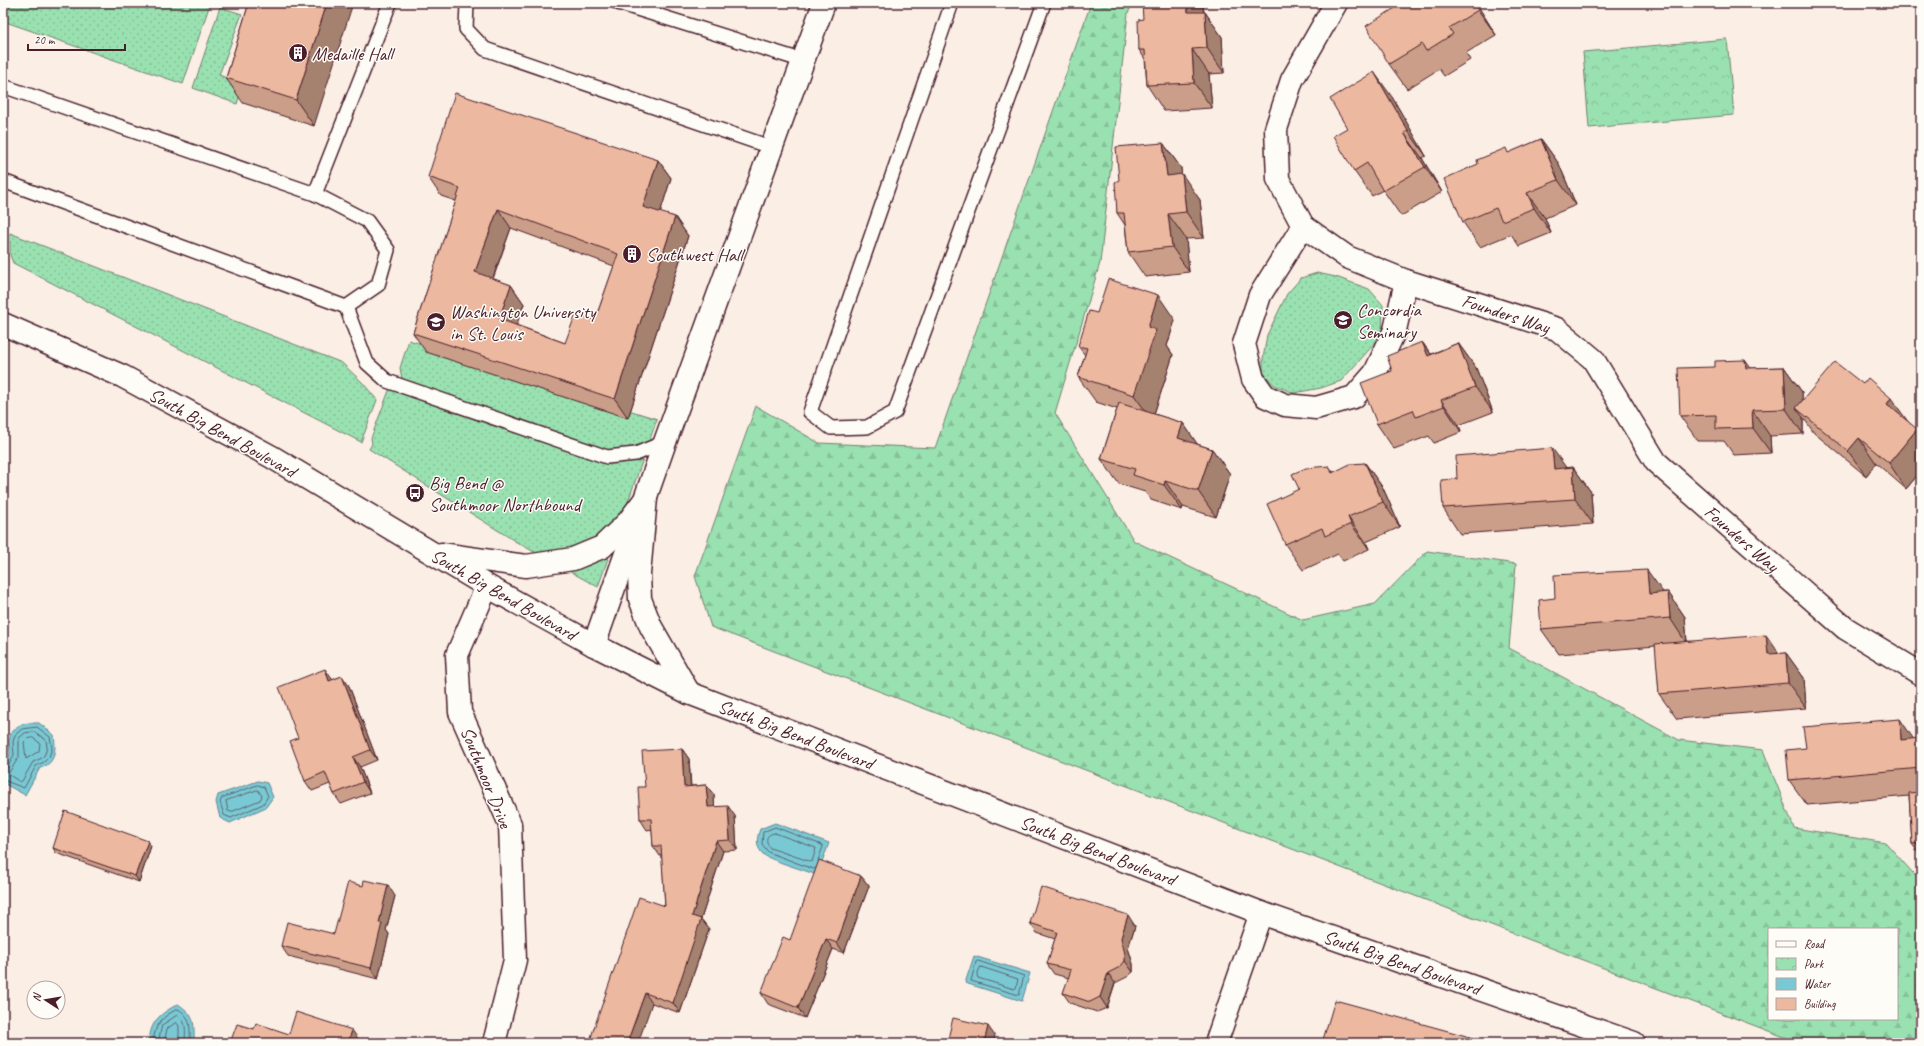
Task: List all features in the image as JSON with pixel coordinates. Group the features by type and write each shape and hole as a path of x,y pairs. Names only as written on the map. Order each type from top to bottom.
{"street":[{"path":"594,645 665,442 804,62 824,3"},
{"name":"Founders Way","path":"1336,3 1292,80 1276,129 1278,179 1303,226 1346,257 1406,281 1557,329 1593,359 1656,462 1845,628 1921,674"},
{"path":"1303,226 1260,295 1244,344 1253,379 1265,396 1285,405 1316,408 1354,397 1375,374 1395,330 1406,281"},
{"name":"South Big Bend Boulevard","path":"3,324 129,380 272,457 487,586 594,645 689,693 1261,913 1634,1043"},
{"path":"430,552 526,566 573,560 602,547 628,522 646,498"},
{"path":"646,498 639,574 640,599 655,633 689,693"},
{"name":"Southmoor Drive","path":"487,586 457,655 460,712 510,824 515,960 494,1043"},
{"path":"1216,1043 1261,913"}],"lane":[{"path":"315,194 390,3"},
{"path":"467,3 466,29 485,49 772,148"},
{"path":"618,3 804,62"},
{"path":"952,3 810,412 831,428 867,426 895,412 1044,3"},
{"path":"3,86 315,194 367,221 388,250 378,285 346,307"},
{"path":"3,181 346,307 367,363 387,380 607,457 636,454 665,442"}],"green space":[{"path":"3,3 210,4 183,84 3,21"},
{"path":"1091,3 1133,3 1128,13 1100,263 1055,413 1134,541 1303,620 1375,604 1427,551 1516,564 1509,648 1679,740 1763,750 1794,828 1886,843 1921,882 1921,1043 1800,1043 711,627 695,576 756,406 819,443 935,448"},
{"path":"220,7 242,14 219,75 243,84 237,104 193,88"},
{"path":"1727,39 1734,115 1589,128 1583,52"},
{"path":"10,233 342,363 363,383 377,400 361,442 13,263 10,255"},
{"path":"1317,273 1336,277 1369,289 1383,305 1382,331 1378,340 1341,381 1321,388 1294,393 1274,385 1263,372 1263,359 1267,335 1287,294 1301,278"},
{"path":"409,340 657,419 598,587 518,543 369,449 372,444 371,438 390,388 402,379 400,368"}],"water":[{"path":"39,723 54,735 55,751 49,763 40,768 25,795 3,783 3,768 10,754 9,741 11,733 20,725"},
{"path":"258,781 267,783 273,797 266,807 230,823 220,818 216,802 218,795"},
{"path":"775,823 829,843 817,875 773,860 761,852 758,846 760,829"},
{"path":"974,956 1030,973 1022,1001 965,983"},
{"path":"178,1004 188,1012 193,1020 194,1043 149,1043 151,1029 157,1019 166,1011"}],"building":[{"path":"249,3 327,3 296,100 226,78"},
{"path":"1142,3 1187,3 1188,12 1205,12 1207,48 1192,49 1194,83 1147,85 1145,50 1139,50 1138,20 1143,19"},
{"path":"1393,3 1474,3 1478,10 1449,28 1453,34 1426,51 1422,44 1389,64 1366,26 1395,8"},
{"path":"1374,72 1408,131 1404,133 1425,167 1383,191 1367,163 1354,171 1333,136 1347,128 1330,99"},
{"name":"Southwest Hall","path":"455,93 658,160 643,207 675,217 615,399 413,333 460,188 428,177","holes":["498,209 618,254 595,320 576,313 565,343 499,319 511,285 475,272"]},
{"path":"1541,139 1558,180 1527,193 1534,208 1502,221 1496,208 1463,222 1444,179 1478,164 1477,160 1506,148 1508,153"},
{"path":"1163,143 1167,176 1182,174 1186,212 1168,214 1172,247 1128,252 1124,213 1117,213 1115,182 1119,180 1116,147"},
{"path":"1108,279 1158,295 1148,327 1156,330 1134,395 1078,377 1087,348 1078,346 1089,311 1097,313"},
{"path":"1422,342 1428,356 1458,343 1475,387 1441,400 1444,406 1416,417 1413,410 1377,424 1361,383 1392,371 1387,356"},
{"path":"1745,360 1746,368 1784,367 1786,409 1752,410 1753,428 1716,429 1716,415 1680,416 1678,368 1715,367 1715,361"},
{"path":"1835,362 1863,384 1868,378 1891,398 1887,404 1917,429 1889,463 1859,438 1848,451 1796,408"},
{"path":"1119,403 1183,423 1178,438 1212,449 1198,491 1165,481 1164,485 1133,475 1135,469 1101,459"},
{"path":"1552,448 1554,469 1573,467 1575,499 1443,508 1441,480 1457,479 1456,456"},
{"path":"1365,463 1383,502 1348,517 1351,524 1325,536 1322,528 1285,544 1267,504 1299,489 1292,474 1306,468 1329,466 1332,473 1350,464"},
{"path":"1647,570 1649,594 1668,592 1670,618 1541,629 1539,600 1555,598 1554,575"},
{"path":"1766,635 1768,654 1786,653 1788,683 1659,694 1655,644"},
{"path":"325,669 329,681 342,676 370,750 353,757 363,782 334,794 325,772 305,781 290,741 298,738 279,687"},
{"path":"1900,719 1901,740 1919,738 1921,768 1789,780 1786,750 1806,748 1803,727"},
{"path":"682,749 684,787 706,785 708,807 728,806 730,840 716,841 692,916 701,919 673,1003 645,993 627,1043 590,1043 639,897 665,906 661,846 653,846 651,819 640,819 638,787 645,787 642,751"},
{"path":"1921,792 1921,843 1912,844 1909,793"},
{"path":"65,811 148,841 135,876 53,848"},
{"path":"819,860 861,876 837,943 826,939 798,1008 761,993 783,937 790,940"},
{"path":"364,880 388,885 379,923 382,923 371,968 281,946 287,922 334,934 348,882 363,886"},
{"path":"1041,887 1128,915 1121,938 1125,961 1120,967 1108,973 1100,997 1090,1002 1063,993 1071,970 1047,964 1057,932 1030,923"},
{"path":"1335,1000 1492,1043 1322,1043"},
{"path":"296,1012 352,1030 348,1043 230,1043 237,1024 254,1029 256,1023 289,1034"},
{"path":"953,1018 988,1026 984,1043 947,1043"}],"place":[{"name":"Medaille Hall","path":"298,53"},
{"name":"Southwest Hall","path":"632,254"},
{"name":"Concordia Seminary","path":"1343,320"},
{"name":"Washington University in St. Louis","path":"436,322"},
{"name":"Big Bend @ Southmoor Northbound","path":"415,493"}]}
